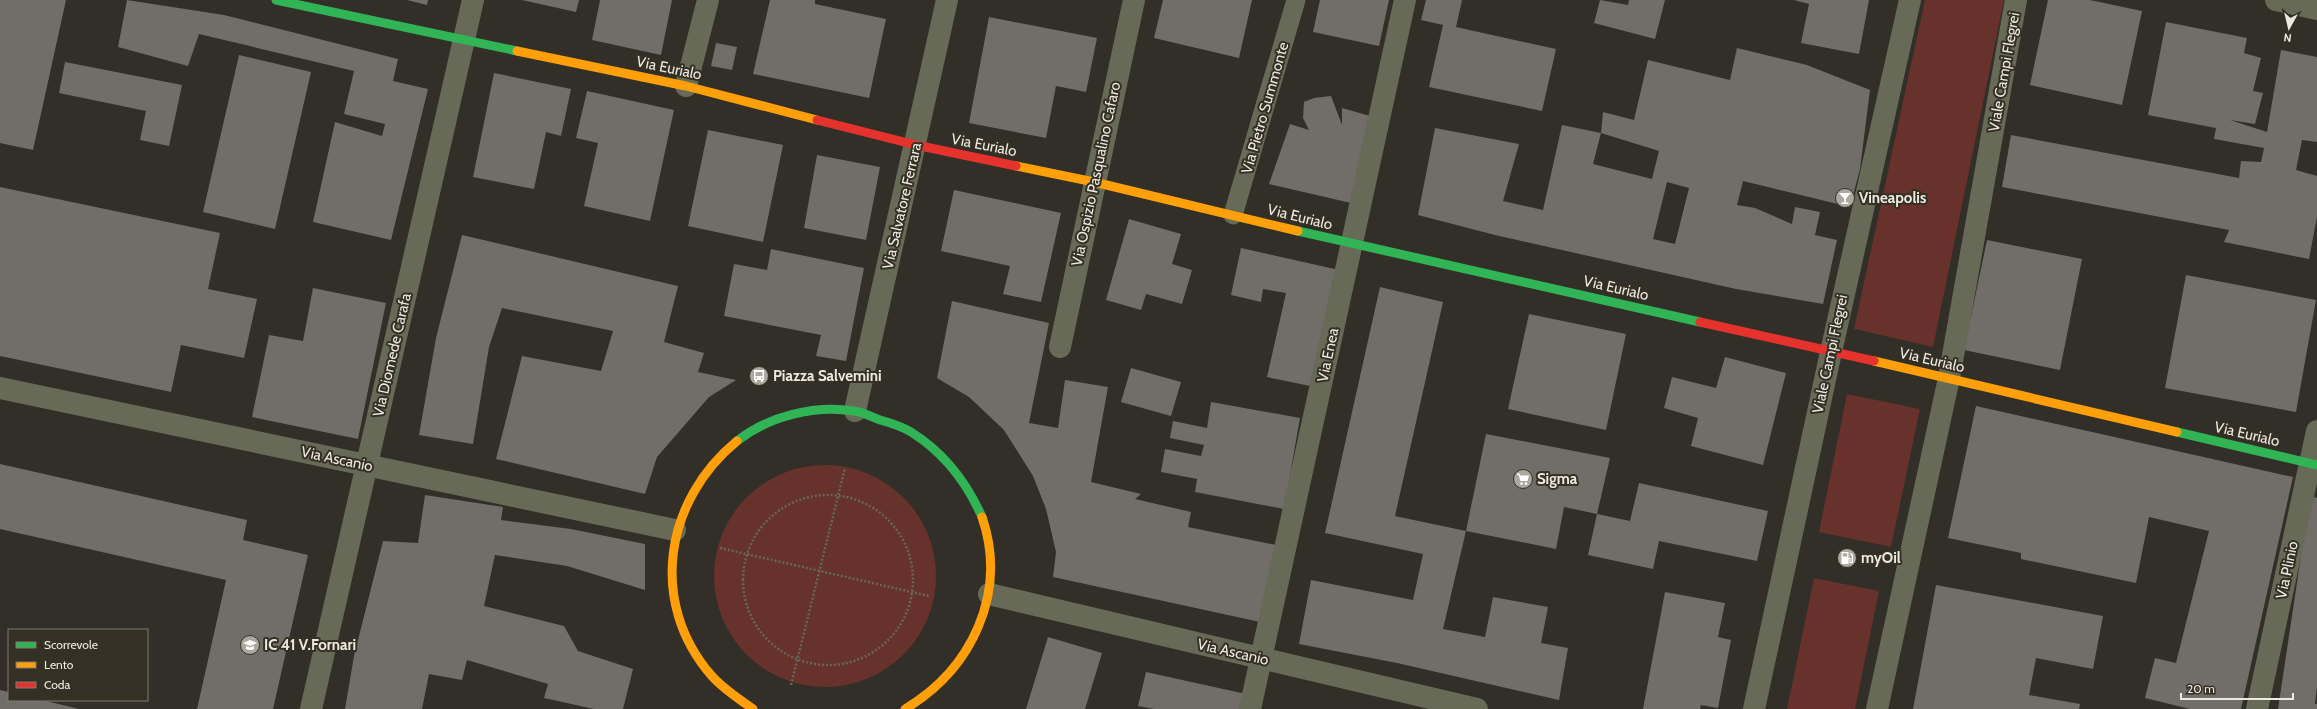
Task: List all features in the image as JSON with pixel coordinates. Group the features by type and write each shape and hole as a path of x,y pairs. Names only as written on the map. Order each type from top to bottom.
{"street":[{"name":"Via Eurialo","path":"276,0 686,86 916,145 1094,182 1352,244 1949,378 2314,464"},
{"name":"Via Diomede Carafa","path":"310,709 473,0"},
{"path":"686,86 708,0"},
{"name":"Via Salvatore Ferrara","path":"855,411 916,145 947,0"},
{"name":"Via Ospizio Pasqualino Cafaro","path":"1060,348 1094,182 1134,0"},
{"name":"Via Enea","path":"1250,709 1405,0"},
{"name":"Viale Campi Flegrei","path":"1754,709 1831,352 1910,0"},
{"name":"Viale Campi Flegrei","path":"1877,709 1949,378 2016,0"},
{"path":"2276,0 2317,9"},
{"name":"Via Ascanio","path":"0,388 675,530"},
{"path":"754,709 720,685 693,652 676,613 670,571 675,530 694,486 714,459 746,433 783,416 824,409 855,411 910,430 948,460 975,500 989,546 989,594 976,636 953,672 920,702 905,709"},
{"name":"Via Plinio","path":"2257,709 2314,464 2317,431"},
{"name":"Via Ascanio","path":"989,594 1477,709"}],"lane":[{"name":"Via Pietro Summonte","path":"1233,215 1296,0"}],"path":[{"path":"790,685 820,571 838,494 846,468"},
{"path":"838,494 864,502 887,517 904,538 913,564 913,591 906,616 892,637 872,654 848,663 822,666 797,660 774,647 757,628 745,605 742,579 746,554 759,528 781,507 808,496 838,494"},
{"path":"720,548 913,591 929,596"}],"shaded area":[{"path":"1925,0 2004,0 1933,347 1854,329"},
{"path":"1847,394 1920,409 1891,547 1819,532"},
{"path":"825,465 847,467 877,478 895,490 911,506 923,524 931,544 934,554 936,576 934,598 923,628 911,646 895,662 877,674 857,682 847,685 825,687 803,685 773,674 755,662 739,646 727,628 719,608 716,598 714,576 716,554 727,524 739,506 755,490 773,478 793,470 803,467"},
{"path":"1814,578 1879,591 1855,709 1787,709"}],"building":[{"path":"0,0 66,0 33,150 0,143"},
{"path":"127,0 224,15 398,59 393,81 428,89 391,240 313,222 335,122 382,136 385,124 344,114 354,71 199,34 188,66 118,47"},
{"path":"407,0 428,0 427,5"},
{"path":"522,0 579,0 576,12"},
{"path":"600,0 672,0 661,55 592,40"},
{"path":"770,0 815,0 815,4 886,19 869,98 753,74"},
{"path":"1163,0 1252,0 1239,58 1154,38"},
{"path":"1320,0 1389,0 1379,46 1313,32"},
{"path":"1426,0 1462,0 1456,27 1556,49 1542,111 1429,87 1443,25 1421,20"},
{"path":"1600,0 1628,5 1629,0 1665,0 1655,39 1594,23"},
{"path":"1794,0 1869,0 1859,54 1801,43 1809,4"},
{"path":"2048,0 2090,0 2142,11 2122,105 2030,85"},
{"path":"989,17 1097,38 1086,92 1056,86 1046,138 969,123"},
{"path":"2166,22 2247,38 2244,53 2261,58 2253,91 2263,93 2255,124 2230,120 2267,132 2281,50 2317,57 2317,142 2302,140 2296,170 2317,176 2317,217 2309,259 2224,242 2229,230 2002,187 2011,135 2239,178 2241,161 2261,162 2264,148 2214,139 2216,128 2148,115"},
{"path":"716,43 737,47 732,70 711,66"},
{"path":"1737,48 1807,65 1870,90 1860,169 1850,207 1743,181 1737,205 1755,208 1792,224 1795,207 1820,212 1815,235 1837,240 1823,304 1736,289 1495,235 1418,215 1435,128 1519,144 1503,201 1543,210 1562,125 1601,133 1603,112 1634,120 1648,60 1730,80","holes":["1601,133 1659,151 1652,179 1593,164","1667,182 1689,188 1675,244 1653,239"]},
{"path":"239,55 311,72 275,229 203,212"},
{"path":"65,62 182,85 169,146 140,140 146,111 59,93"},
{"path":"494,73 571,89 561,136 546,132 534,189 473,177"},
{"path":"587,91 674,110 650,221 584,206 598,143 576,138"},
{"path":"1331,96 1342,125 1342,108 1370,116 1351,203 1269,184 1290,124 1309,130 1303,118 1304,102 1314,98"},
{"path":"708,130 783,145 763,242 688,226"},
{"path":"817,155 880,167 866,240 804,228"},
{"path":"0,187 220,233 208,289 257,299 244,358 181,345 171,392 0,356"},
{"path":"954,190 1061,213 1041,302 1003,294 1010,266 941,251"},
{"path":"1129,219 1181,234 1172,264 1192,270 1182,304 1146,294 1141,310 1106,300"},
{"path":"462,235 678,286 664,342 704,353 698,372 736,380 709,397 657,457 645,494 496,459 522,356 601,371 613,331 502,308 489,347 473,444 419,435 436,338"},
{"path":"1987,240 2082,259 2060,370 1964,350"},
{"path":"1241,248 1339,270 1315,387 1267,377 1286,293 1263,289 1261,302 1231,295"},
{"path":"771,249 864,268 846,361 816,356 821,335 724,316 734,264 767,270"},
{"path":"2186,275 2316,300 2296,412 2165,388"},
{"path":"1380,287 1443,302 1395,516 1466,531 1443,629 1485,637 1493,597 1548,607 1541,643 1568,648 1559,700 1397,663 1299,644 1311,580 1413,600 1423,554 1325,533"},
{"path":"313,288 386,303 358,439 252,417 269,335 303,341"},
{"path":"952,301 1049,323 1029,423 1058,428 1065,380 1108,387 1091,482 1141,494 1135,499 1191,512 1188,527 1276,545 1260,622 1053,577 1056,552 1046,509 1033,476 1004,430 969,397 937,378"},
{"path":"1529,314 1626,334 1606,430 1508,409"},
{"path":"1725,357 1786,373 1763,465 1691,446 1698,418 1664,408 1672,377 1716,388"},
{"path":"1131,368 1181,382 1171,416 1121,402"},
{"path":"1211,402 1300,418 1284,509 1195,492 1197,479 1161,472 1165,449 1201,456 1204,445 1170,438 1173,421 1207,428"},
{"path":"1976,406 2293,477 2241,709 2190,709 2145,698 2155,658 2176,663 2209,531 2149,517 2136,583 2021,559 2021,553 1948,538"},
{"name":"Sigma","path":"1486,434 1610,458 1597,514 1564,507 1556,549 1466,531"},
{"name":"IC 41 V.Fornari","path":"0,464 247,520 243,540 308,555 273,709 197,709 226,580 0,529"},
{"path":"1639,483 1768,511 1757,561 1659,541 1653,569 1588,555 1597,514 1630,521"},
{"path":"425,495 503,507 501,520 571,529 645,544 645,590 567,566 495,555 484,606 564,626 578,651 633,669 623,709 594,709 544,698 548,684 467,660 462,680 429,674 422,709 345,709 354,656 383,541 418,543"},
{"path":"2310,496 2317,498 2317,687 2315,704 2317,704 2317,709 2278,709"},
{"path":"1936,585 2103,616 2093,669 2036,658 2029,695 2080,704 2079,709 1913,709"},
{"path":"1665,592 1725,603 1718,637 1731,640 1718,708 1701,705 1700,709 1643,709"},
{"path":"1048,637 1102,653 1085,709 1026,709"},
{"path":"1146,672 1246,694 1242,709 1154,709 1138,706"},
{"path":"0,690 8,692 8,701 46,701 79,709 0,709"}],"traffic: fast":[{"path":"276,0 517,51"},
{"path":"1298,231 1700,322"},
{"path":"737,441 763,425 792,414 823,410 861,412 896,425 923,440 953,469 969,492 982,517"},
{"path":"2177,432 2317,465"}],"traffic: slow":[{"path":"517,51 686,86 817,120"},
{"path":"1016,166 1094,182 1298,231"},
{"path":"1874,361 2177,432"},
{"path":"737,441 713,465 694,492 681,522 673,553 673,584 678,616 691,646 711,675 721,685 753,709"},
{"path":"905,709 929,692 949,673 966,651 978,626 987,601 990,573 989,545 982,517"}],"traffic: jam":[{"path":"817,120 916,145 1016,166"},
{"path":"1700,322 1874,361"}],"place":[{"name":"Vineapolis","path":"1845,198"},
{"name":"Piazza Salvemini","path":"759,376"},
{"name":"Sigma","path":"1523,479"},
{"name":"myOil","path":"1847,558"},
{"name":"IC 41 V.Fornari","path":"250,645"}]}
